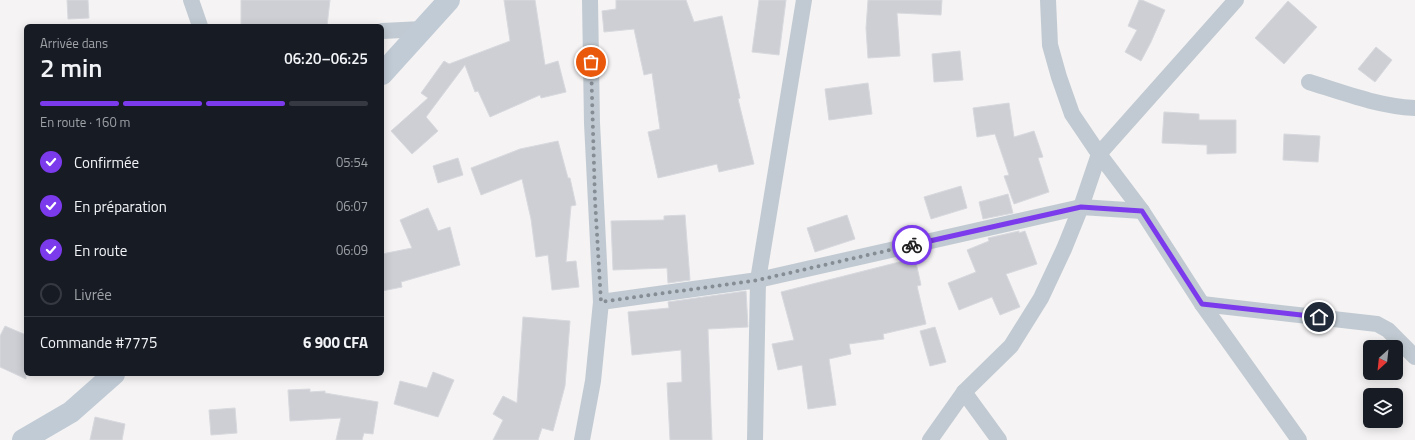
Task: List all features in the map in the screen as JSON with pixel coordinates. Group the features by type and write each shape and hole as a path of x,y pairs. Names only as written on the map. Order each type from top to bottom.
{"main road":[{"path":"384,72 449,0"},
{"path":"23,440 71,412 112,376"}],"street":[{"path":"191,0 199,24"},
{"path":"582,440 593,381 601,302 592,123 590,0"},
{"path":"755,440 758,280 804,0"},
{"path":"1048,0 1050,45 1072,114 1142,211 1202,304 1299,440"},
{"path":"930,440 964,392 1011,346 1041,298 1064,249 1100,154 1236,0"},
{"path":"384,31 423,29"},
{"path":"1309,82 1372,102 1396,107 1415,108"},
{"path":"601,302 758,280 1081,207 1142,211"},
{"path":"1202,304 1377,324 1388,330 1415,357"},
{"path":"964,392 999,440"}],"building":[{"path":"67,0 88,0 89,18 68,19"},
{"path":"241,0 330,0 327,24 241,24"},
{"path":"504,0 535,0 545,65 558,61 566,92 541,98 540,95 490,117 478,91 475,92 465,65 426,117 438,131 412,154 391,131 428,98 421,93 444,61 449,64 510,41"},
{"path":"616,0 686,0 694,22 722,16 740,98 738,99 754,164 719,172 717,164 658,178 648,132 660,129 652,73 644,75 634,29 604,32 602,11 616,9"},
{"path":"759,0 786,0 779,55 752,52"},
{"path":"868,0 942,0 941,15 897,13 900,56 868,58 866,28"},
{"path":"1139,0 1165,10 1141,61 1125,52 1137,30 1128,26"},
{"path":"1288,1 1317,27 1284,64 1255,38"},
{"path":"1376,47 1392,60 1375,82 1358,69"},
{"path":"960,51 963,80 934,82 932,54"},
{"path":"868,83 872,114 829,120 825,89"},
{"path":"1009,103 1014,137 1034,131 1043,157 1038,158 1049,192 1014,204 1004,176 1009,175 995,134 977,137 973,108"},
{"path":"1164,112 1199,114 1199,120 1236,120 1236,153 1207,154 1207,145 1162,143"},
{"path":"1284,134 1320,136 1318,162 1283,160"},
{"path":"558,141 568,178 570,178 576,205 571,206 566,262 576,261 579,287 552,290 548,255 536,257 531,219 522,179 481,195 471,168 520,149"},
{"path":"458,158 463,175 438,183 433,166"},
{"path":"961,186 967,208 931,219 924,197"},
{"path":"1008,194 1013,213 983,219 979,202"},
{"path":"428,208 438,231 450,227 460,265 401,282 402,287 384,291 384,254 412,248 400,220"},
{"path":"685,215 690,280 668,283 667,268 613,270 611,221 664,220 664,216"},
{"path":"847,215 855,239 815,252 807,228"},
{"path":"1019,231 1019,233 1025,231 1037,264 1006,274 1020,307 1000,315 992,297 959,310 948,283 976,272 967,250 989,241 988,238"},
{"path":"915,258 921,285 917,286 926,324 883,334 884,339 849,344 851,354 829,359 836,405 808,409 802,365 778,370 772,344 794,340 781,292"},
{"path":"746,291 748,327 708,329 712,440 670,440 667,383 682,382 681,350 632,355 628,312 669,308 668,302"},
{"path":"523,317 570,321 565,386 553,431 542,428 538,440 493,440 503,420 493,414 503,396 517,403"},
{"path":"5,326 24,334 24,376 26,376 26,379 0,367 0,336"},
{"path":"935,327 946,362 930,366 920,331"},
{"path":"433,372 454,380 438,417 394,404 400,381 427,388"},
{"path":"310,389 310,392 325,391 325,393 378,402 373,434 364,433 362,440 336,440 341,418 290,421 288,390"},
{"path":"235,408 237,433 211,435 209,410"},
{"path":"95,417 125,424 122,440 90,440"}],"way so far":[{"path":"591,62 595,200 601,302 758,280 912,245"}],"route":[{"path":"912,245 1081,207 1142,211 1202,304 1319,317"}]}
